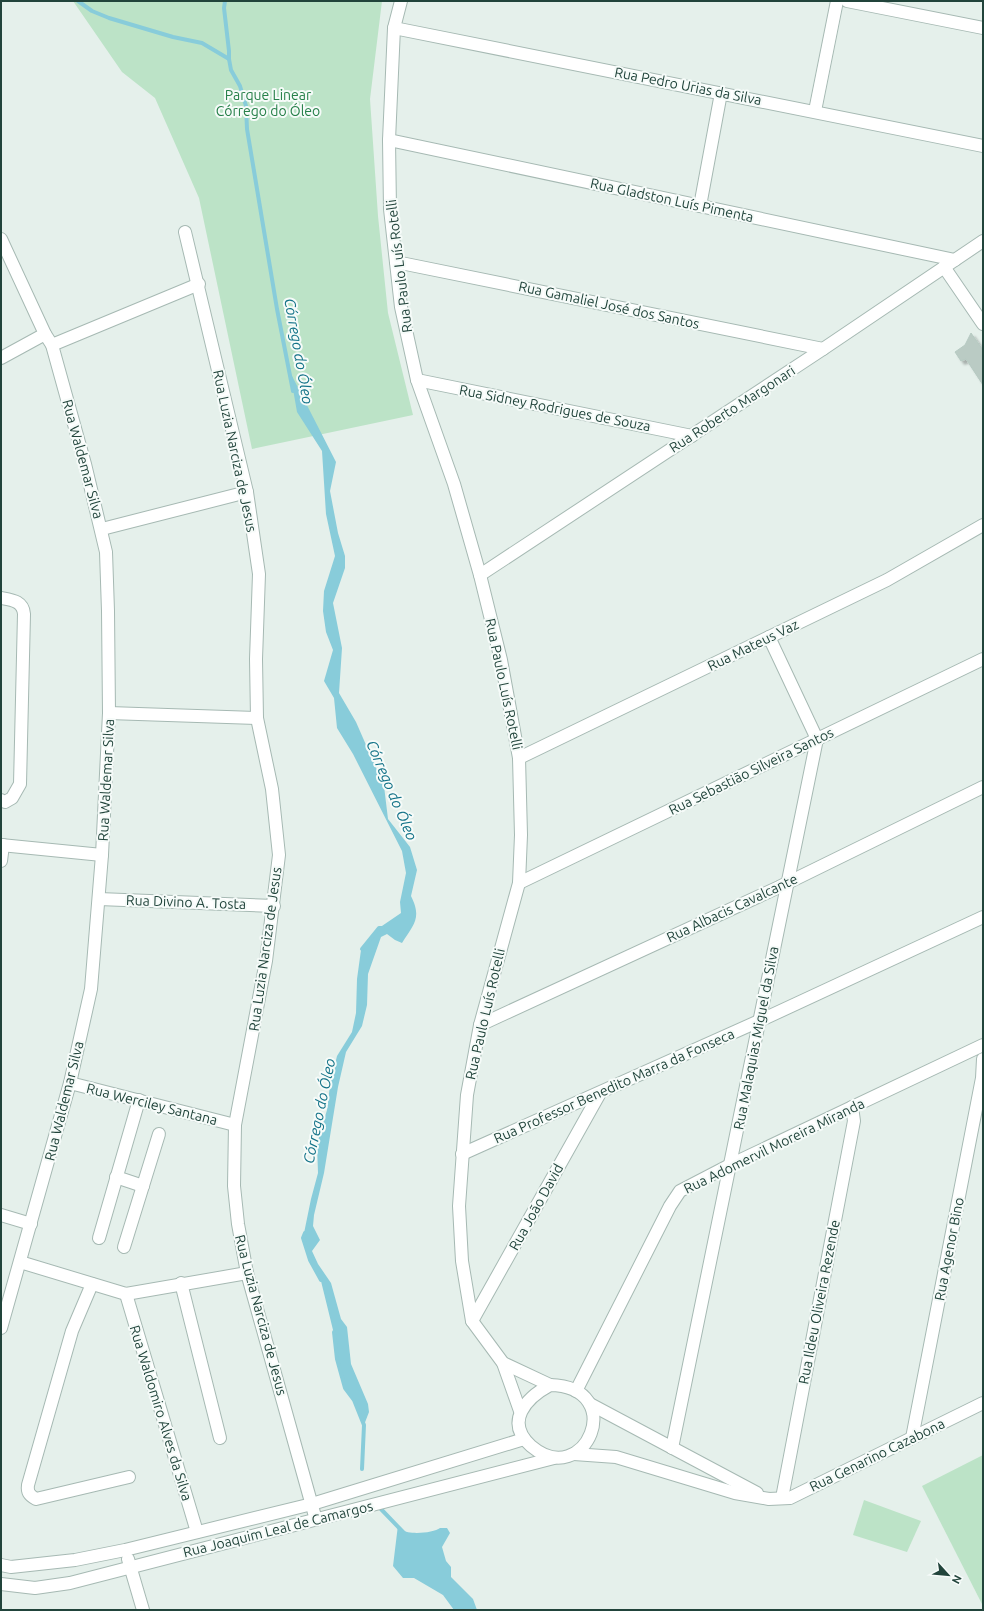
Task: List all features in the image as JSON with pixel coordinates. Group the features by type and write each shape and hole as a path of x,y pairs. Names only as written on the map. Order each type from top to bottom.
{"street":[{"name":"Rua Paulo Luís Rotelli","path":"401,1 394,28 389,140 390,209 401,307 417,380 454,484 480,575 501,660 519,758 521,835 519,883 480,1025 466,1095 459,1206 462,1261 472,1321 502,1363 520,1411"},
{"path":"815,111 838,1"},
{"path":"847,1 983,28"},
{"name":"Rua Pedro Urias da Silva","path":"394,28 815,111 983,146"},
{"path":"700,206 721,93"},
{"name":"Rua Gladston Luís Pimenta","path":"389,140 955,260"},
{"name":"Rua Luzia Narciza de Jesus","path":"185,232 199,284 247,492 259,574 256,659 257,718 272,789 279,855 274,906 265,968 235,1125 234,1186 238,1224 247,1273 316,1520"},
{"name":"Rua Waldemar Silva","path":"1,239 45,334 52,345 102,528 107,560 109,713 100,899 91,989 70,1083 1,1328"},
{"name":"Rua Roberto Margonari","path":"480,575 692,436 983,241"},
{"name":"Rua Gamaliel José dos Santos","path":"396,262 823,349"},
{"path":"944,267 983,324"},
{"path":"52,345 199,284"},
{"path":"1,358 45,334"},
{"name":"Rua Sidney Rodrigues de Souza","path":"417,380 692,436"},
{"path":"102,528 247,492"},
{"name":"Rua Mateus Vaz","path":"519,758 887,580 983,525"},
{"path":"1,598 22,605 24,614 20,784 17,792 12,798 5,802 1,800"},
{"path":"769,637 817,739"},
{"name":"Rua Sebastião Silveira Santos","path":"519,883 983,659"},
{"path":"109,713 257,718"},
{"name":"Rua Malaquias Miguel da Silva","path":"672,1448 817,739"},
{"name":"Rua Albacis Cavalcante","path":"480,1025 788,882 983,787"},
{"path":"1,860 2,845 102,855"},
{"name":"Rua Divino A. Tosta","path":"100,899 274,906"},
{"name":"Rua Professor Benedito Marra da Fonseca","path":"462,1154 600,1093 983,917"},
{"name":"Rua Adomervil Moreira Miranda","path":"576,1391 670,1206 680,1191 730,1165 983,1045"},
{"name":"Rua Agenor Bino","path":"912,1438 982,1078 983,1059"},
{"name":"Rua Werciley Santana","path":"70,1083 235,1125"},
{"name":"Rua João David","path":"472,1321 600,1093"},
{"path":"99,1238 139,1100"},
{"name":"Rua Ildeu Oliveira Rezende","path":"782,1498 854,1121 852,1107"},
{"path":"124,1247 159,1134"},
{"path":"116,1177 143,1186"},
{"path":"1,1215 31,1224"},
{"path":"20,1262 126,1294 247,1273"},
{"path":"92,1284 72,1331 28,1484 28,1491 30,1496 36,1499 129,1477"},
{"path":"181,1284 220,1438"},
{"name":"Rua Waldomiro Alves da Silva","path":"126,1294 196,1532"},
{"path":"502,1363 550,1384 560,1385 576,1391 586,1398 590,1404 594,1420 592,1432 582,1448 574,1454 564,1457 554,1458 538,1451 524,1439 519,1427 520,1411 525,1403 532,1396 550,1384"},
{"name":"Rua Genarino Cazabona","path":"574,1454 616,1457 735,1493 769,1499 790,1498 983,1403"},
{"path":"590,1404 769,1499"},
{"name":"Rua Joaquim Leal de Camargos","path":"1,1565 11,1567 75,1560 125,1550 312,1504 524,1439"},
{"name":"Rua Joaquim Leal de Camargos","path":"1,1584 35,1588 70,1583 131,1566 554,1458"},
{"path":"125,1550 143,1610"}],"green space":[{"name":"Parque Linear Córrego do Óleo","path":"73,1 382,1 370,99 378,216 388,313 413,415 252,449 199,198 155,98 122,72"},
{"path":"983,1455 983,1606 922,1486"},
{"path":"864,1500 921,1521 907,1552 853,1535"}],"water":[{"path":"290,372 336,462 330,491 338,533 345,556 345,568 333,603 342,648 339,693 356,722 384,786 388,819 410,847 417,870 411,896 416,910 413,926 402,943 387,934 381,937 368,974 367,1005 362,1026 346,1052 338,1087 324,1173 314,1215 313,1226 320,1240 312,1251 318,1264 331,1283 341,1319 347,1327 351,1364 368,1404 369,1412 364,1425 354,1400 345,1388 337,1359 334,1334 320,1277 310,1260 303,1238 318,1173 317,1144 327,1110 330,1085 337,1056 352,1032 356,1013 357,979 361,950 379,928 401,913 400,902 406,873 402,851 353,754 337,728 334,698 324,681 333,650 326,632 323,611 324,591 335,556 326,514 322,451 297,412"},
{"path":"398,1525 405,1532 416,1533 447,1528 450,1533 442,1547 446,1561 451,1567 451,1577 473,1599 477,1610 454,1610 443,1595 414,1578 403,1578 393,1566"}],"building":[{"path":"971,333 983,350 983,355 981,355 983,362 983,385 966,359 961,361 955,352 965,345"}],"waterway":[{"name":"Córrego do Óleo","path":"78,1 92,11 109,18 173,37 202,43 229,59"},
{"name":"Córrego do Óleo","path":"225,1 224,8 229,59 231,70 240,86 246,106 247,129 277,309 293,391"},
{"name":"Córrego do Óleo","path":"362,949 379,928 383,928"},
{"name":"Córrego do Óleo","path":"305,1233 303,1238 310,1260 321,1280"},
{"name":"Córrego do Óleo","path":"334,1332 337,1359 345,1388 354,1400 364,1425 362,1469"},
{"path":"378,1506 404,1533"}]}
